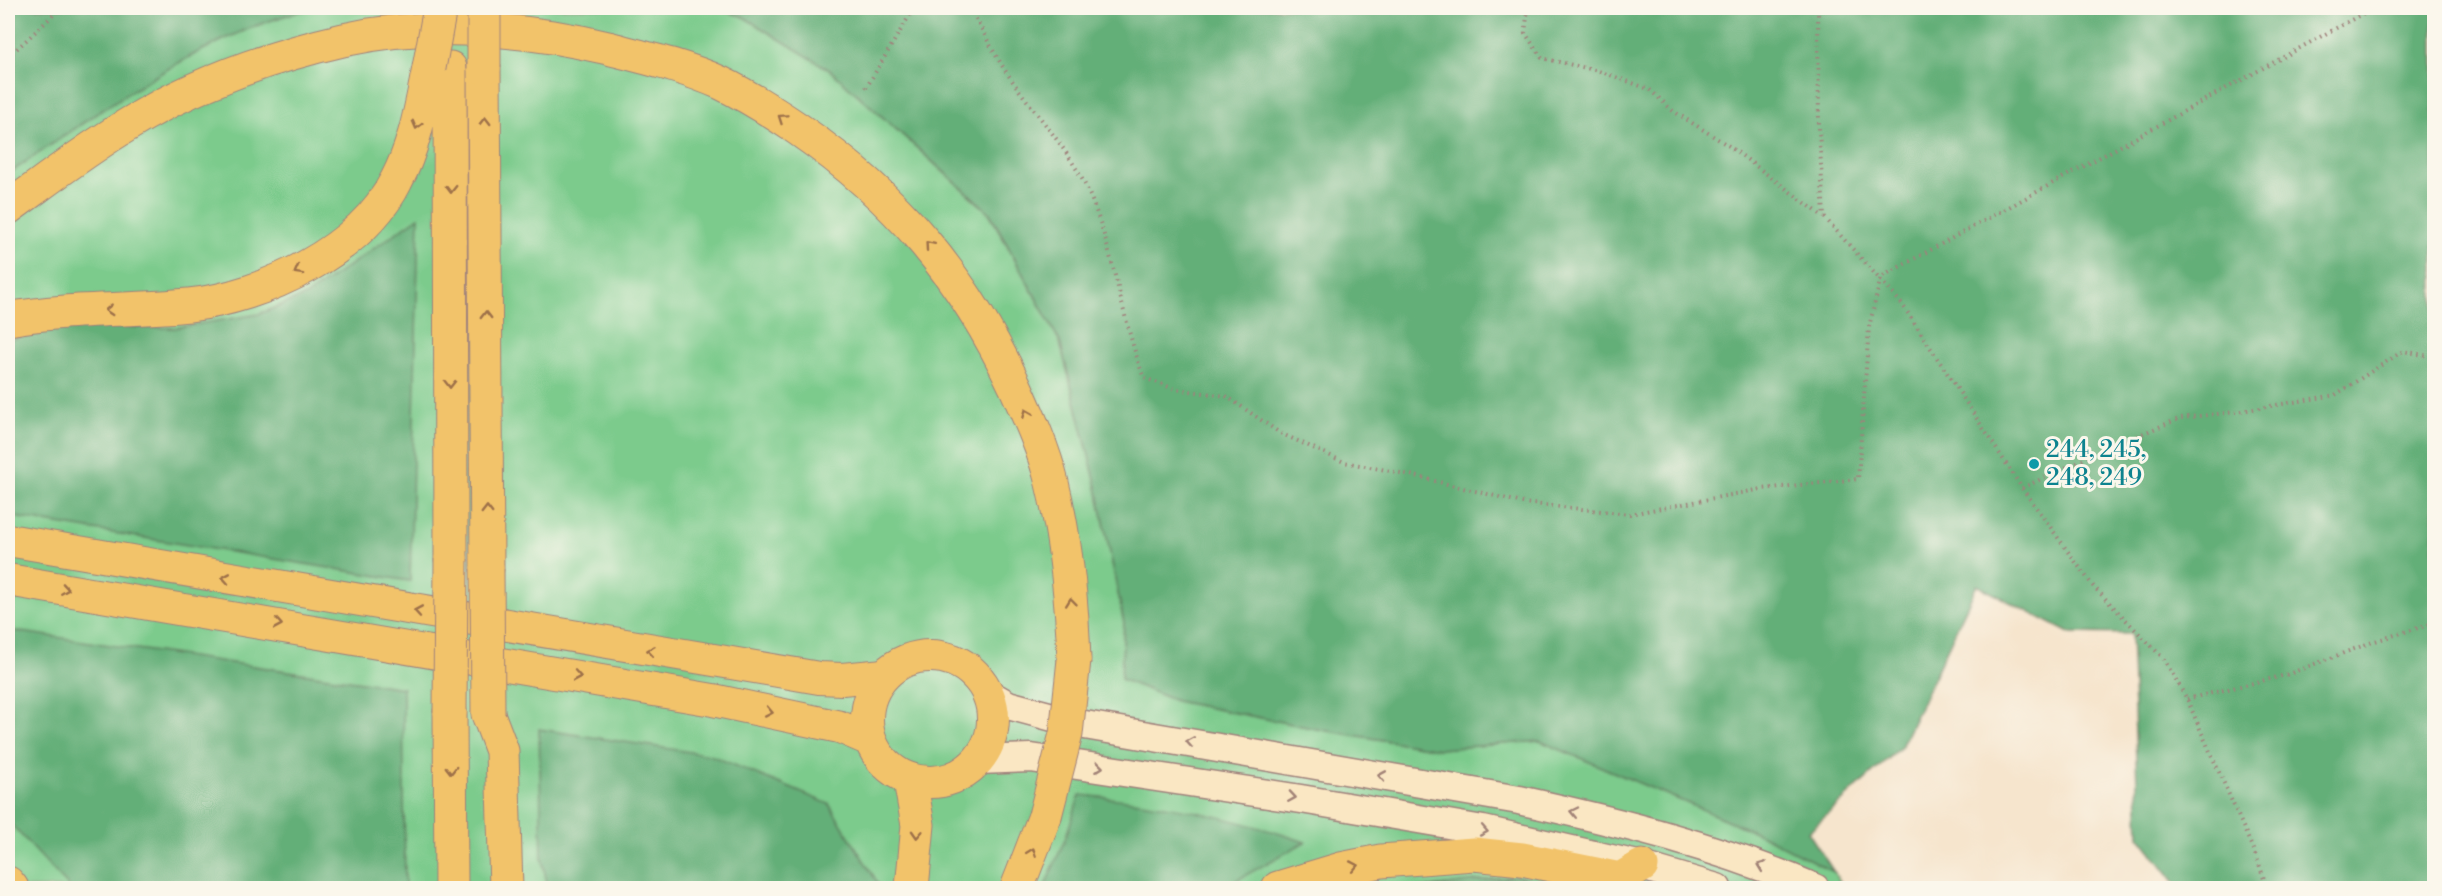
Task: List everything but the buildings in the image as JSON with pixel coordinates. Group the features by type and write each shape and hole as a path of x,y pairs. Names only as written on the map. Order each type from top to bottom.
{"highway":[{"path":"440,8 439,68 451,559 451,888"},
{"path":"8,319 56,313 215,301 261,289 303,269 355,231 383,202 395,183 439,68 449,8"},
{"path":"484,8 488,714 486,888"},
{"path":"8,208 132,122 204,85 275,58 345,40 400,31 516,31 562,37 658,61 721,83 765,106 825,148 868,182 905,217 960,286 1001,356 1028,416 1052,482 1067,565 1074,660 1066,734 1045,816 1017,888"},
{"path":"488,714 502,751 506,888"},
{"path":"910,780 918,825 912,888"},
{"path":"1278,888 1341,869 1381,861 1474,854 1522,859 1620,879 1642,866"},
{"path":"8,883 12,888"}],"main road":[{"path":"8,540 795,674 842,679 884,675 910,659 940,657 968,669 987,693 992,706 992,728 986,748 978,760 964,772 947,780 929,783 910,780 893,771 879,757 870,740 867,712 870,699 884,675"},
{"path":"8,580 713,700 840,727 870,740"},
{"path":"987,693 1008,705 1079,723 1507,798 1588,815 1723,852 1815,888"},
{"path":"978,760 1031,758 1278,795 1483,830 1642,866 1717,888"}],"path":[{"path":"8,57 61,8"},
{"path":"866,88 914,8"},
{"path":"970,8 1003,68 1071,158 1088,192 1108,252 1132,347 1144,378 1175,389 1226,396 1280,433 1344,462 1411,475 1523,503 1630,514 1762,489 1858,479 1869,327 1881,277 2373,8"},
{"path":"1528,8 1525,33 1542,58 1563,65 1599,71 1649,89 1673,111 1729,147 1824,217 1881,277 1902,304 2022,488 2092,586 2164,660 2187,699 2258,861 2267,888"},
{"path":"1818,8 1819,129 1824,217"},
{"path":"2022,488 2118,443 2181,418 2236,412 2335,395 2403,351 2434,357"},
{"path":"2187,699 2286,675 2375,641 2434,623"}],"green space":[{"path":"8,8 313,8 272,20 192,55 116,101 8,174"},
{"path":"313,8 711,8 742,16 830,70 989,213 1060,342 1097,487 1124,623 1121,679 1176,701 1322,730 1439,749 1540,741 1760,834 1834,872 1844,888 1565,888 1517,876 1424,888 8,888 8,174 116,101 191,56 231,36 271,20"},
{"path":"711,8 2434,8 2434,888 2179,888 2139,836 2131,634 2069,633 1977,585 1901,747 1808,832 1834,872 1760,834 1540,741 1439,749 1322,730 1176,701 1121,679 1124,623 1097,487 1060,342 990,213 830,70 742,16"},
{"path":"419,217 410,581 8,516 8,340 66,325 174,328 259,314 307,295"},
{"path":"8,630 403,688 405,888 70,888 8,821"},
{"path":"539,729 710,755 829,804 881,888 548,888 542,859"},
{"path":"1080,795 1194,811 1305,842 1223,888 1044,888 1065,839"},
{"path":"1517,876 1565,888 1424,888"}],"place":[{"name":"244, 245, 248, 249","path":"2034,464"}]}
